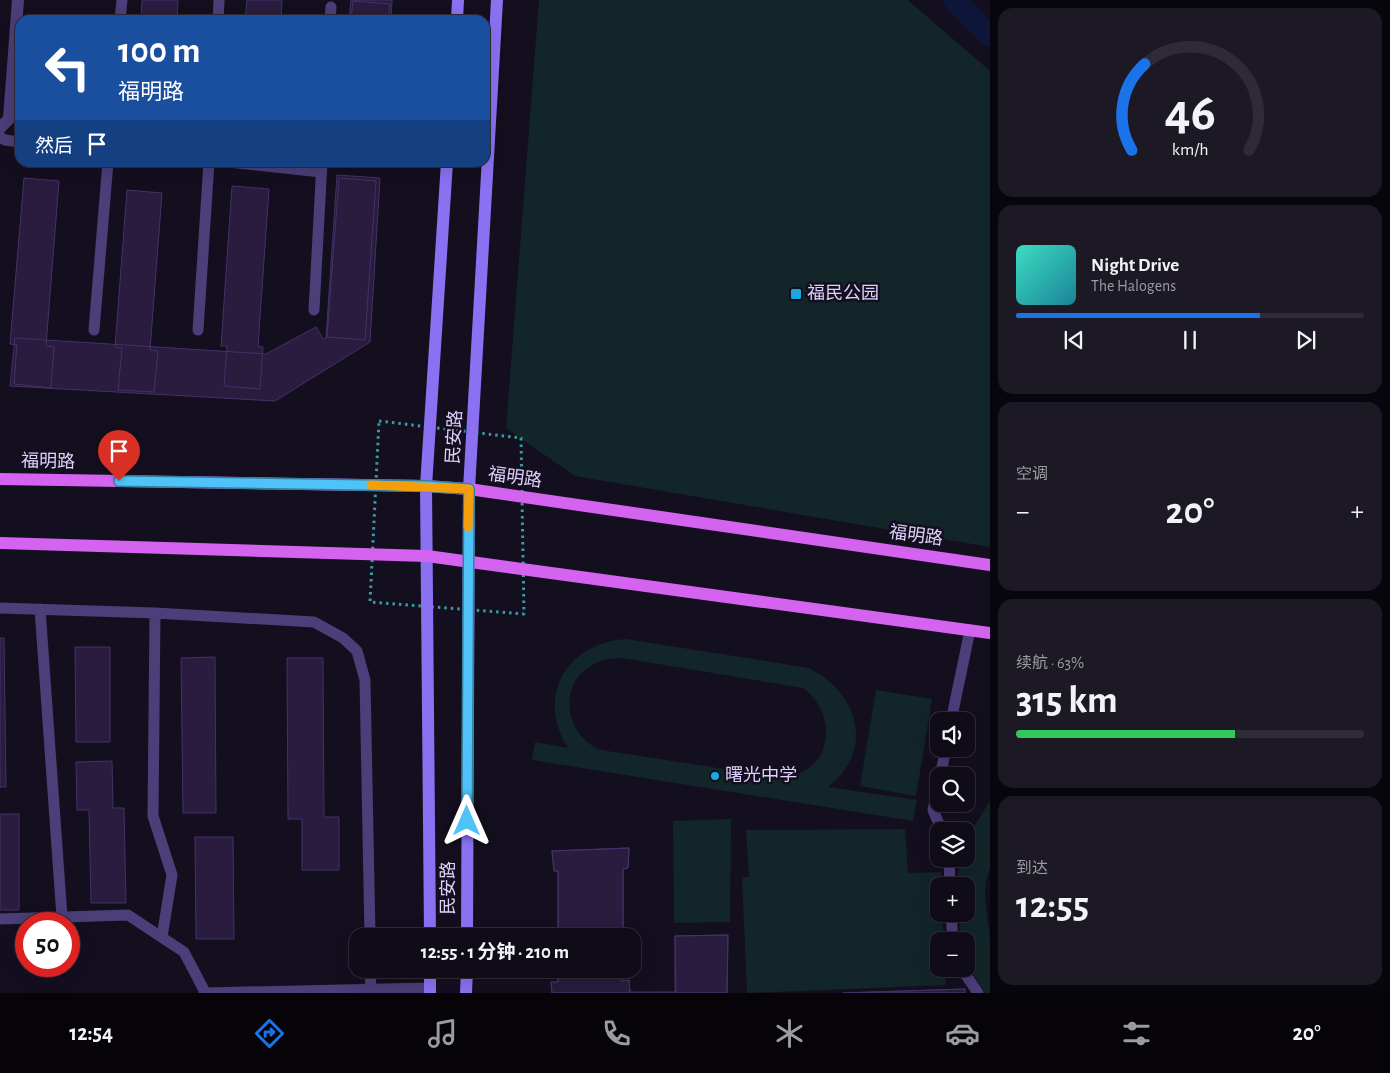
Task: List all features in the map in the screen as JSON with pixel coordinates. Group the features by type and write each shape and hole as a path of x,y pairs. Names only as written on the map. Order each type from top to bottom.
{"main road":[{"path":"457,15 458,0"},
{"name":"民安路","path":"490,121 497,0"},
{"name":"民安路","path":"430,928 426,486 448,167"},
{"name":"民安路","path":"467,928 467,562 469,489 487,167"},
{"name":"福明路","path":"0,479 426,486 469,489 990,565"},
{"path":"0,544 427,556 990,632"},
{"path":"430,978 430,991"},
{"path":"466,978 466,993"}],"street":[{"path":"17,15 18,0"},
{"path":"0,128 9,119 15,40"}],"lane":[{"path":"120,15 122,0"},
{"path":"218,15 219,1"},
{"path":"330,15 331,7"},
{"path":"0,137 4,140 15,141"},
{"path":"94,330 108,167"},
{"path":"198,330 209,167"},
{"path":"314,310 322,167"},
{"path":"0,608 155,613 314,622 344,638 357,651 365,680 370,928"},
{"path":"40,609 62,912"},
{"path":"155,613 153,816 172,875 162,937"},
{"path":"954,712 970,630"},
{"path":"80,916 128,915 184,952 204,992 430,991"},
{"path":"0,919 15,919"},
{"path":"967,977 978,993"},
{"path":"370,978 370,991"}],"path":[{"path":"379,421 430,427 521,438 524,614 370,602 379,421"}],"green space":[{"name":"福民公园","path":"539,0 908,0 990,71 990,547 575,476 506,428"},
{"path":"626,639 809,668 826,679 840,692 849,707 855,723 856,740 852,756 843,772 828,787 917,800 913,821 532,760 535,742 568,748 559,729 555,710 556,692 563,676 573,662 587,650 605,643","holes":["616,658 803,688 815,700 822,713 826,727 825,741 821,754 812,765 799,774 783,778 601,750 588,742 578,732 572,720 570,706 571,693 576,681 585,670 598,662"]},
{"path":"876,690 932,699 916,796 860,786"},
{"path":"990,801 990,868 985,894 990,938 990,993 985,993 975,977 975,932 960,932 959,922 975,922 975,877 958,877 959,867 975,867 975,825"},
{"path":"731,819 730,922 674,923 673,821"},
{"path":"905,829 908,873 941,872 941,877 930,877 930,922 943,922 943,932 930,932 930,977 946,977 946,985 747,993 742,877 749,877 746,830"}],"building":[{"path":"142,0 178,0 177,15 141,15"},
{"path":"247,0 282,0 281,15 246,15"},
{"path":"351,0 392,0 391,15 350,15"},
{"path":"353,1 390,4 389,15 352,15"},
{"path":"337,175 380,178 370,342 275,401 10,386 15,338 266,354 316,327 323,339 326,338"},
{"path":"24,178 59,181 46,346 54,347 51,388 14,384 17,345 10,344"},
{"path":"339,178 376,181 365,340 327,337"},
{"path":"232,186 269,189 258,346 263,347 260,389 224,386 227,346 221,346"},
{"path":"127,190 162,193 150,350 158,351 154,392 118,390 122,348 115,347"},
{"path":"0,638 4,638 6,787 0,787"},
{"path":"75,647 110,647 110,742 76,742"},
{"path":"215,657 216,813 183,813 181,658"},
{"path":"287,658 323,658 324,817 339,817 339,870 302,870 302,819 288,819"},
{"path":"112,761 113,808 124,808 126,903 91,903 89,810 77,810 76,762"},
{"path":"0,814 19,814 19,910 0,910"},
{"path":"195,837 233,837 234,939 196,939"},
{"path":"629,848 628,868 623,869 623,928 558,928 558,871 554,871 552,851"},
{"path":"629,848 628,868 623,869 623,928 558,928 558,871 554,871 552,851"},
{"path":"728,935 727,993 552,993 551,982 558,982 558,978 622,978 622,981 629,980 630,992 675,992 675,936"},
{"path":"728,935 727,993 676,993 675,936"},
{"path":"558,978 622,978 622,981 629,980 630,993 552,993 551,982 558,982"},
{"path":"965,989 965,993 843,993"},
{"path":"965,989 965,993 843,993"}],"waterway":[{"path":"954,0 990,36"}],"slow traffic":[{"path":"371,485 469,489 468,527"}],"place":[{"name":"福民公园","path":"796,294"},
{"name":"曙光中学","path":"715,776"}],"route":[{"path":"119,481 426,486 469,489 467,562 467,821"}]}
